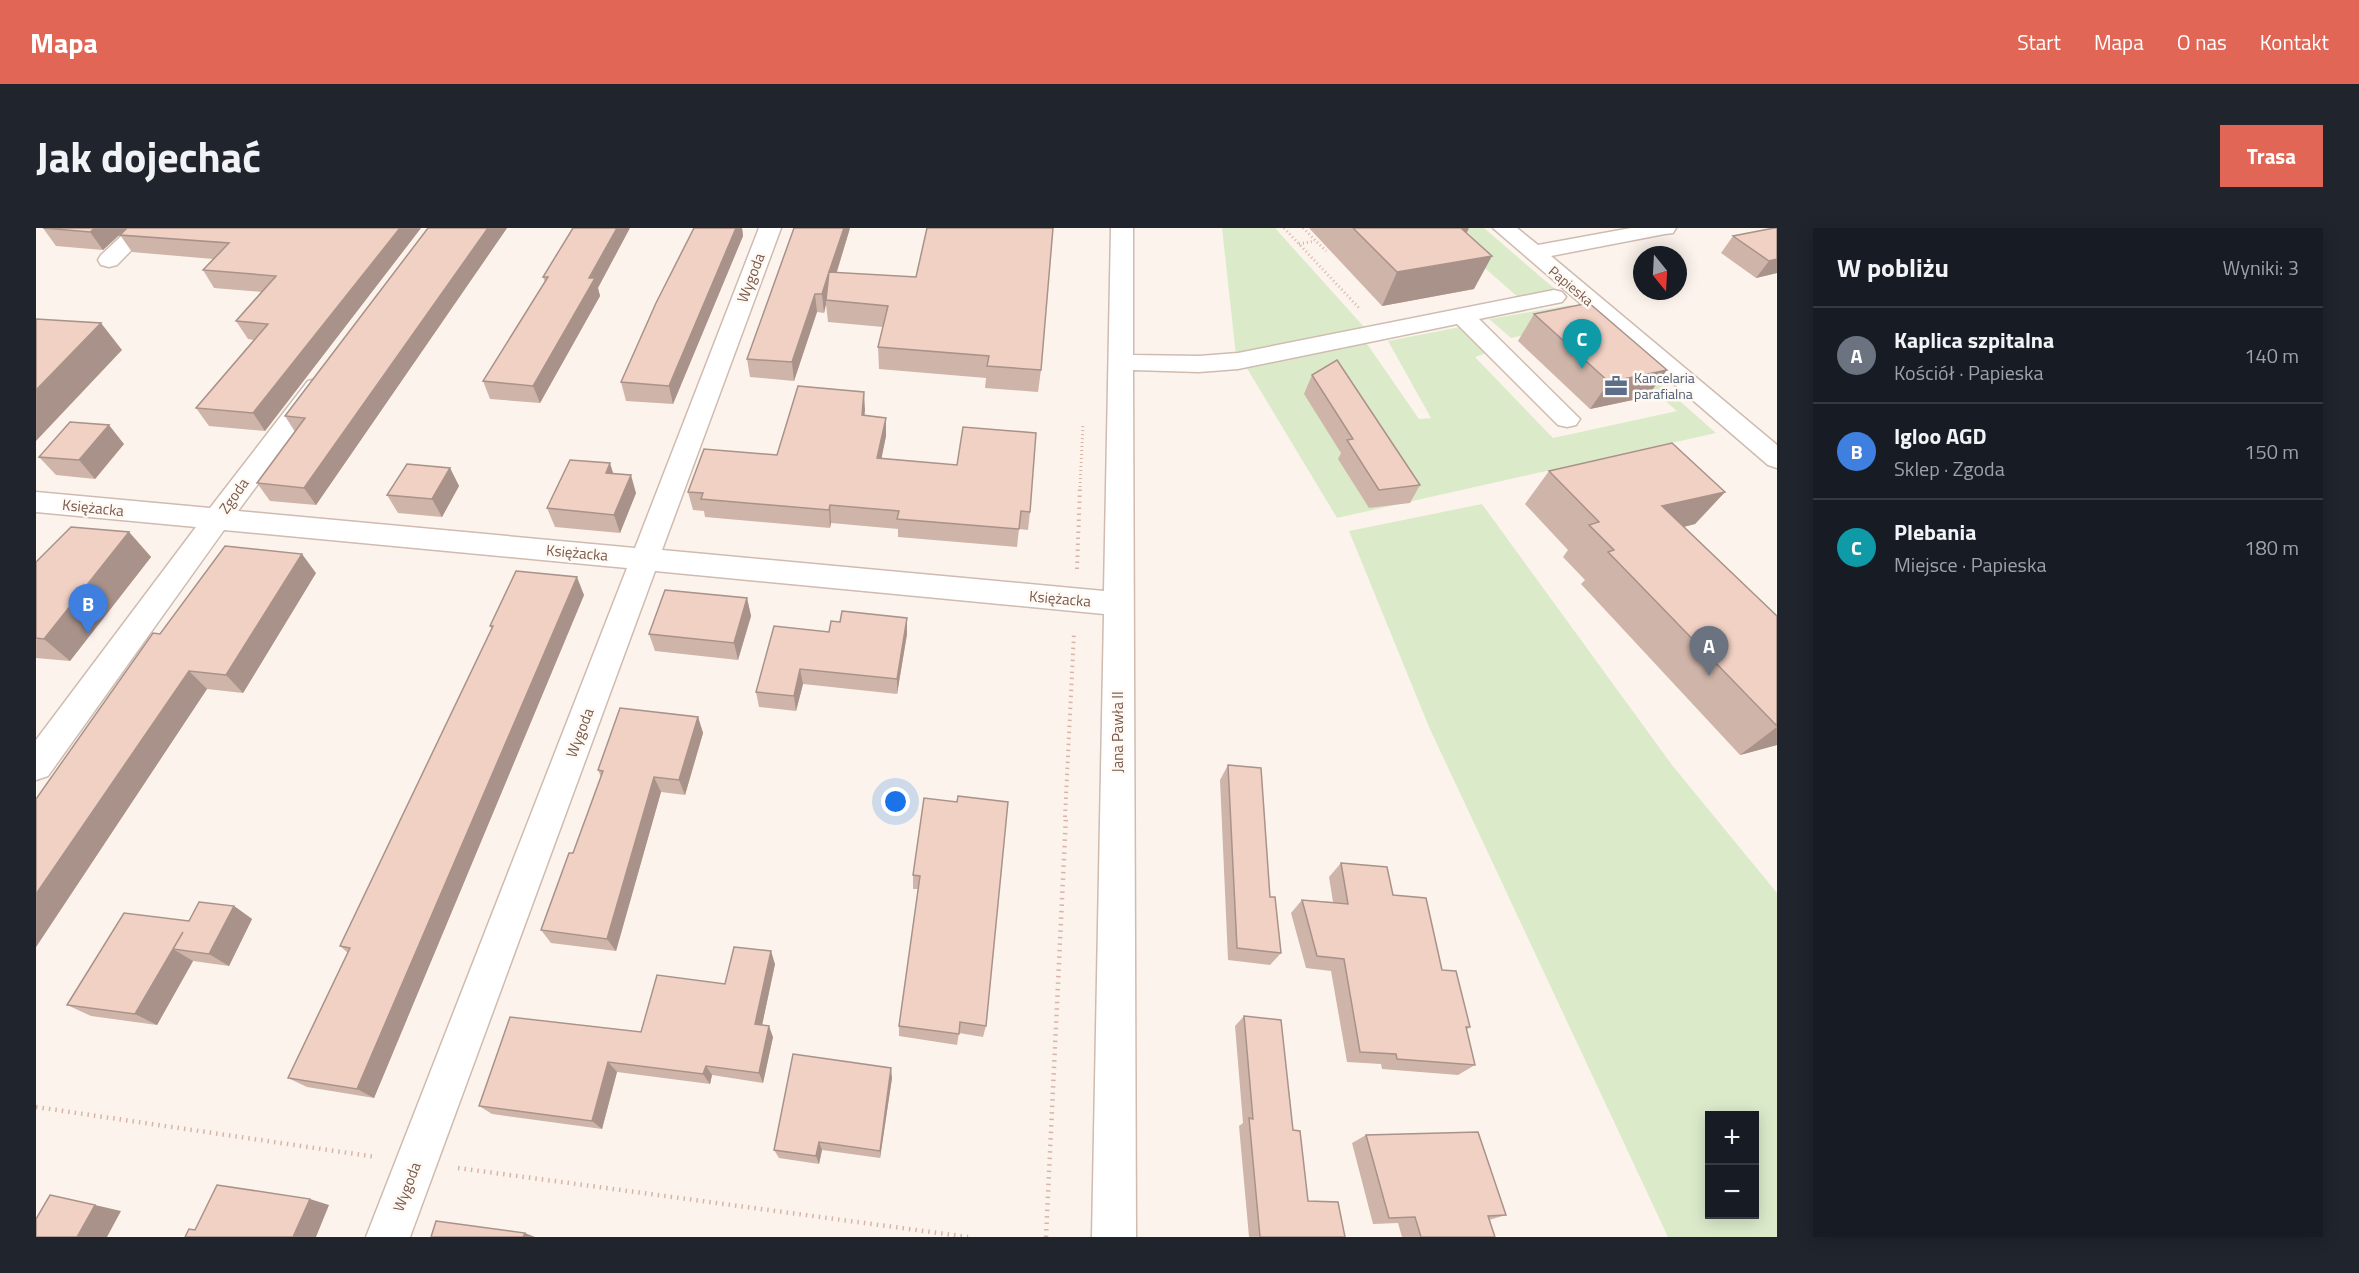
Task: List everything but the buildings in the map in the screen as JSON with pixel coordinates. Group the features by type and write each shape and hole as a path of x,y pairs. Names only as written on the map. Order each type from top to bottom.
{"street":[{"path":"109,260 142,228"},
{"name":"Wygoda","path":"388,1237 770,228"},
{"name":"Jana Pawła II","path":"1114,1237 1117,604 1122,228"},
{"name":"Papieska","path":"1504,228 1774,453"},
{"path":"1533,253 1665,228"},
{"path":"1120,362 1199,364 1238,361 1554,297"},
{"path":"1461,315 1567,419"},
{"name":"Zgoda","path":"36,766 242,483 330,370"},
{"name":"Księżacka","path":"38,505 1117,604"}],"path":[{"path":"1284,228 1381,331"},
{"path":"1303,228 1326,251"},
{"path":"1298,244 1316,241"},
{"path":"1046,1237 1083,414"},
{"path":"36,1107 417,1163 968,1237"}],"green space":[{"path":"1222,228 1275,228 1365,328 1236,356"},
{"path":"1439,228 1484,228 1556,290 1519,298"},
{"path":"1571,305 1716,433 1337,518 1245,365 1365,341 1419,419 1431,418 1388,341 1460,327 1487,353 1475,357 1553,438 1677,411 1577,324 1511,338 1489,319"},
{"path":"1482,504 1672,765 1777,893 1777,1237 1668,1237 1429,727 1349,531"}],"place":[{"name":"Plebania","path":"1582,369"},
{"name":"Kancelaria parafialna","path":"1616,386"},
{"name":"Igloo AGD","path":"88,634"},
{"name":"Kaplica szpitalna","path":"1709,676"}]}
